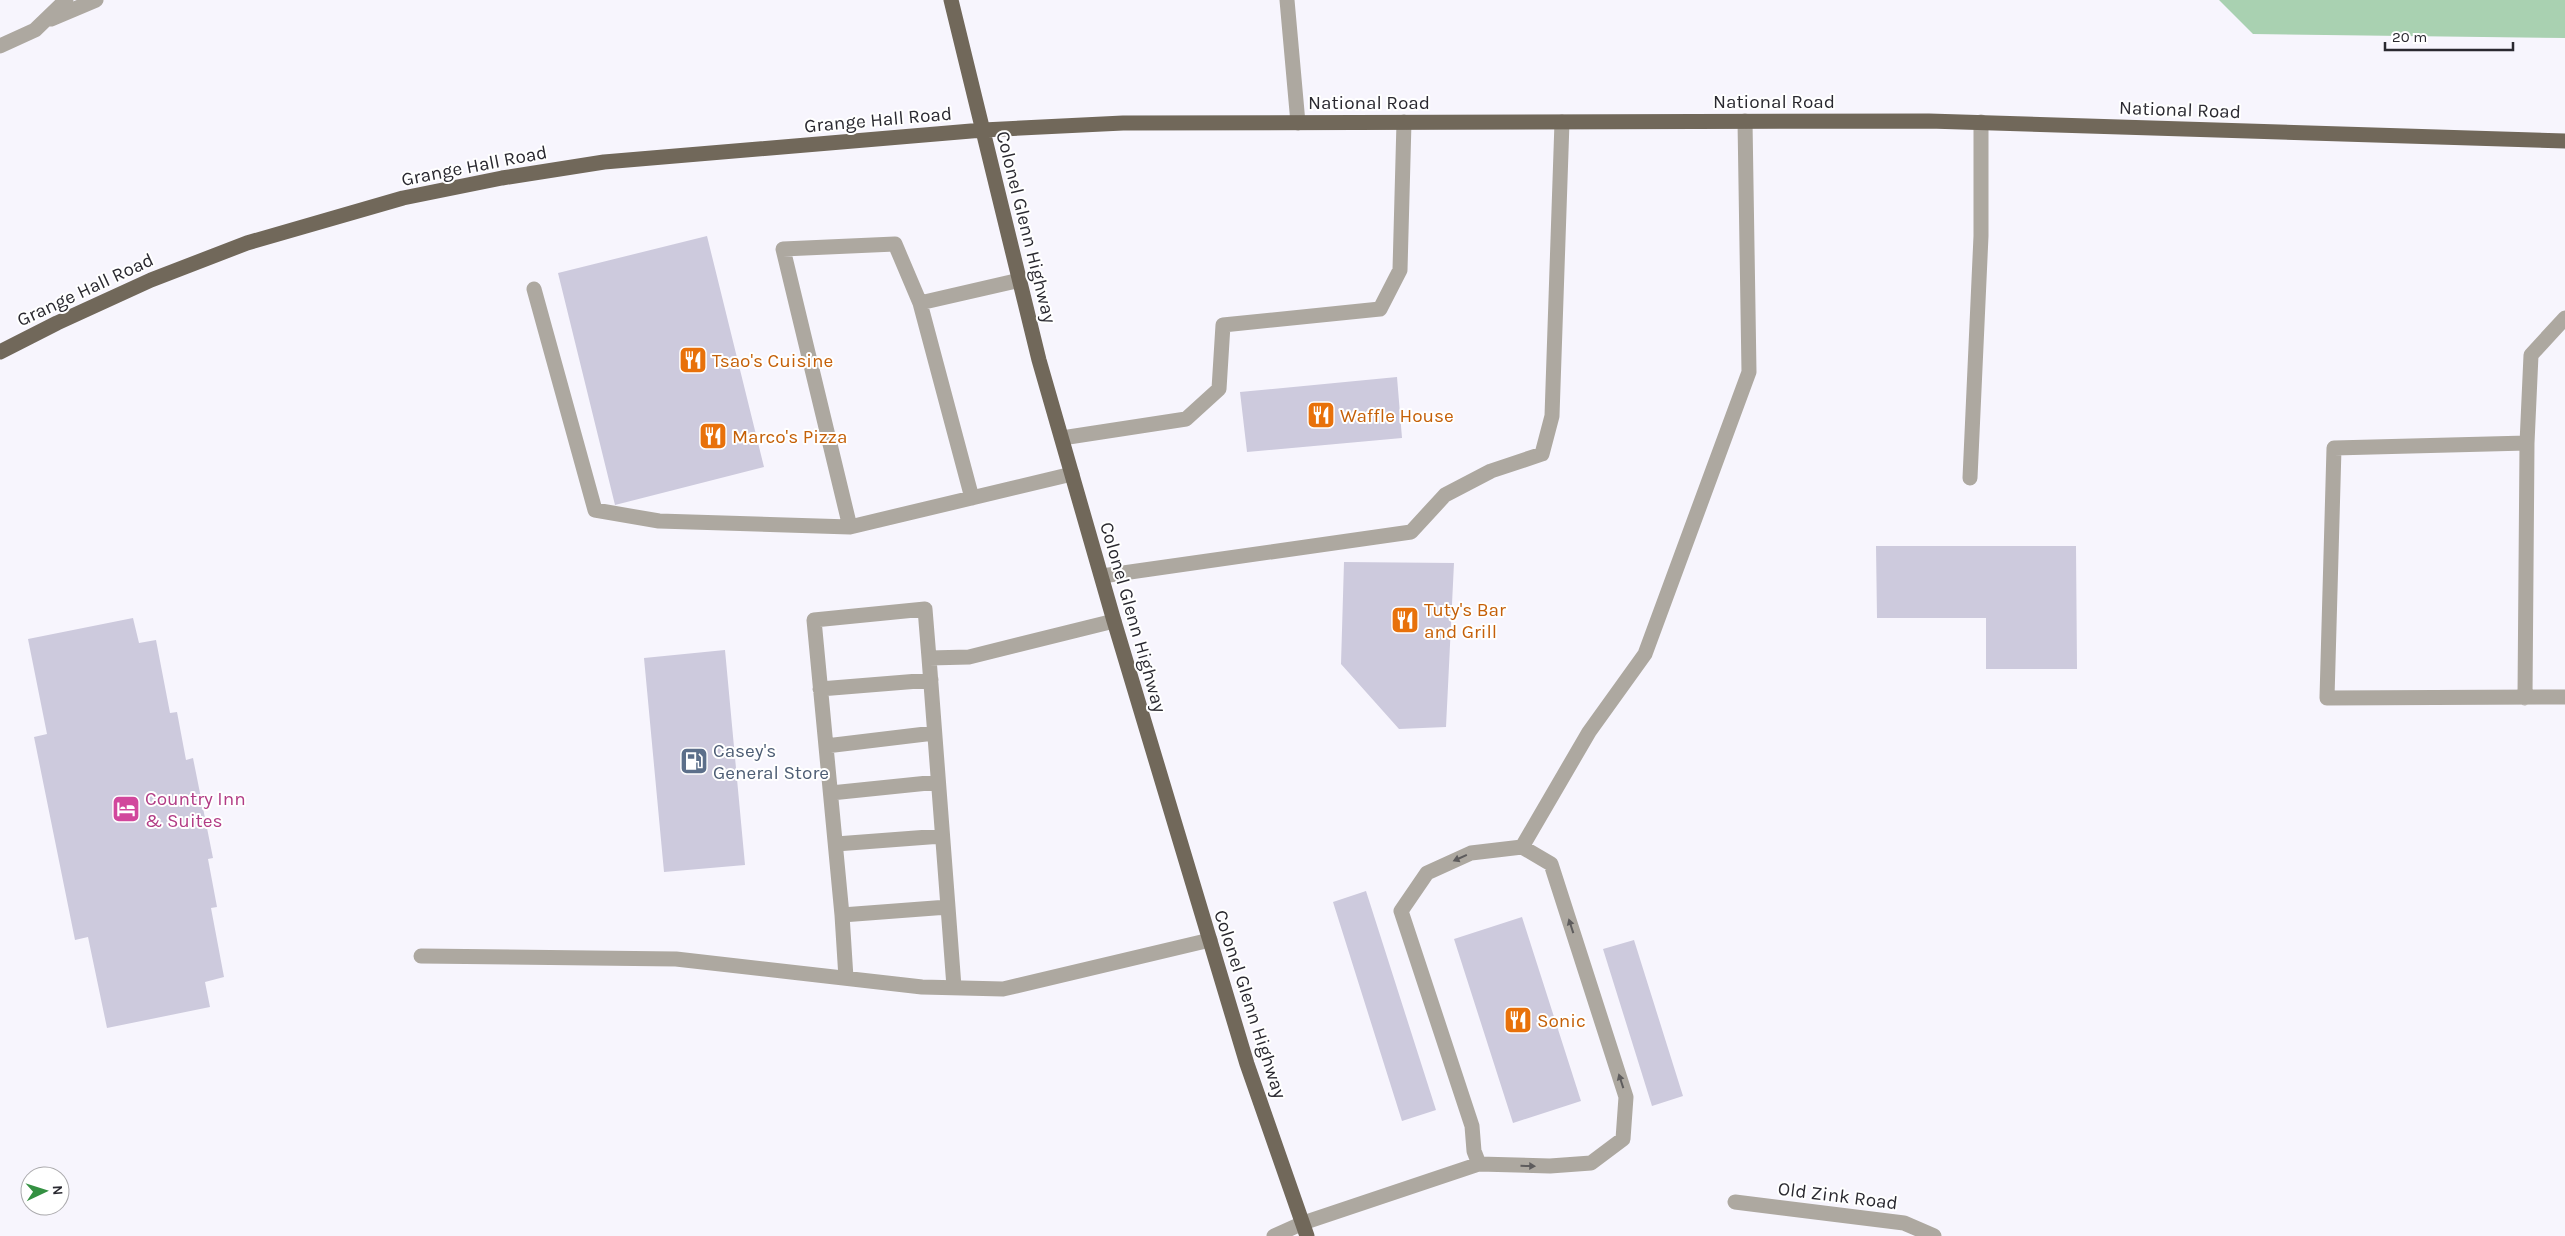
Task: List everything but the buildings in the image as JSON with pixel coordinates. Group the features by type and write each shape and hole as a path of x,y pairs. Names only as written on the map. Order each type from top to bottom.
{"main road":[{"name":"Colonel Glenn Highway","path":"951,0 1020,280 1114,621 1247,1064 1305,1229"},
{"name":"National Road","path":"983,130 1124,123 1981,122 2565,141"},
{"name":"Grange Hall Road","path":"0,352 56,323 151,280 247,242 403,198 502,178 604,162 983,130"}],"street":[{"path":"0,46 35,30 66,0"},
{"path":"43,23 96,0"},
{"path":"1287,0 1298,122"},
{"path":"1522,847 1590,732 1645,654 1749,372 1745,121"},
{"path":"1062,438 1186,419 1219,389 1224,325 1380,309 1400,270 1404,122"},
{"path":"1102,576 1411,532 1444,495 1491,471 1542,454 1552,416 1562,122"},
{"path":"1970,478 1981,236 1981,122"},
{"path":"850,527 783,249 895,244 920,303 972,498"},
{"path":"920,303 1020,280"},
{"path":"534,289 595,510 659,521 850,527 1072,474"},
{"path":"2525,698 2530,355 2565,318"},
{"path":"2528,443 2334,448 2327,698 2565,697"},
{"path":"846,978 836,844 814,620 925,609 954,987"},
{"path":"929,658 969,657 1114,621"},
{"path":"820,689 930,680"},
{"path":"826,746 934,733"},
{"path":"831,793 938,782"},
{"path":"836,844 942,836"},
{"path":"1274,1236 1305,1229 1479,1164 1550,1166 1590,1163 1623,1139 1626,1097 1551,864 1522,847 1471,853 1427,873 1401,911 1472,1126 1474,1151 1479,1164"},
{"path":"842,915 948,907"},
{"path":"421,956 676,959 922,987 1003,989 1210,940"},
{"name":"Old Zink Road","path":"1735,1202 1904,1223 1934,1236"}],"green space":[{"path":"2219,0 2565,0 2565,38 2253,34"}],"place":[{"name":"Tsao's Cuisine","path":"693,360"},
{"name":"Waffle House","path":"1321,415"},
{"name":"Marco's Pizza","path":"713,436"},
{"name":"Tuty's Bar and Grill","path":"1405,620"},
{"name":"Casey's General Store","path":"694,761"},
{"name":"Country Inn & Suites","path":"126,809"},
{"name":"Sonic","path":"1518,1020"}]}
